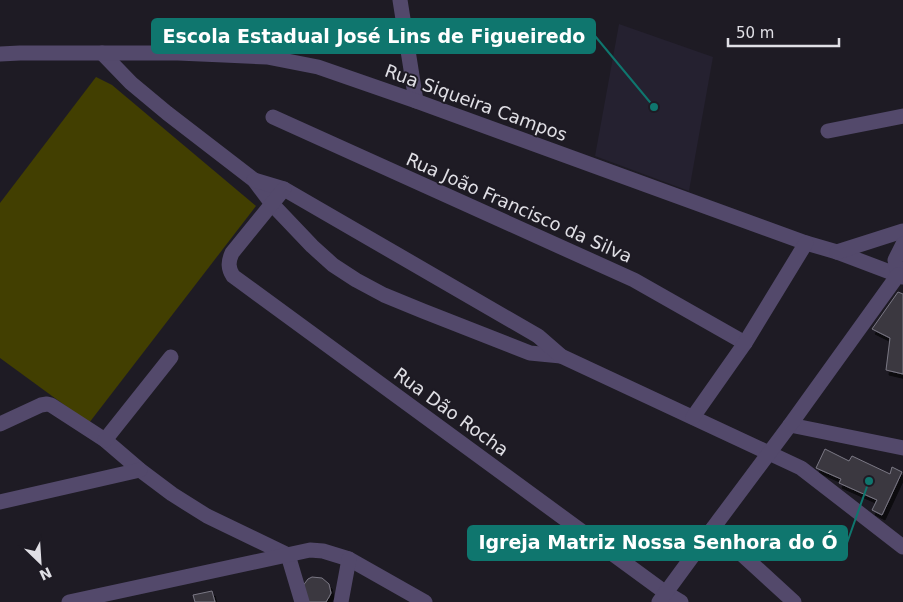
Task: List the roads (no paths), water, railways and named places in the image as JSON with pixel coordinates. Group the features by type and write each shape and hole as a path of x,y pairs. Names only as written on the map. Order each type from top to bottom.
{"street":[{"path":"400,0 416,101"},
{"path":"102,53 131,83 254,180 272,204 333,265 384,295 423,311 530,353 561,356"},
{"name":"Rua Siqueira Campos","path":"0,54 178,53 267,57 318,67 901,276"},
{"path":"828,131 903,116"},
{"name":"Rua João Francisco da Silva","path":"273,117 634,280 745,342"},
{"path":"254,180 284,189 538,336 561,356 801,468 903,547"},
{"path":"272,204 284,189"},
{"name":"Rua Dão Rocha","path":"272,204 232,253 229,266 233,276 662,597 681,602"},
{"path":"837,252 903,231"},
{"path":"693,418 745,342 806,243"},
{"path":"662,597 901,276 895,260 903,244"},
{"path":"105,440 171,357"},
{"path":"0,424 41,405 48,404 59,410 105,440 172,494 207,516 288,555 302,602"},
{"path":"790,425 903,448"},
{"path":"0,502 140,470"},
{"path":"713,528 794,602"},
{"path":"69,602 310,550 323,551 349,558 425,602"},
{"path":"341,602 349,558"}],"place":[{"name":"Escola Estadual José Lins de Figueiredo","path":"654,107"},
{"name":"Igreja Matriz Nossa Senhora do Ó","path":"869,481"}]}
